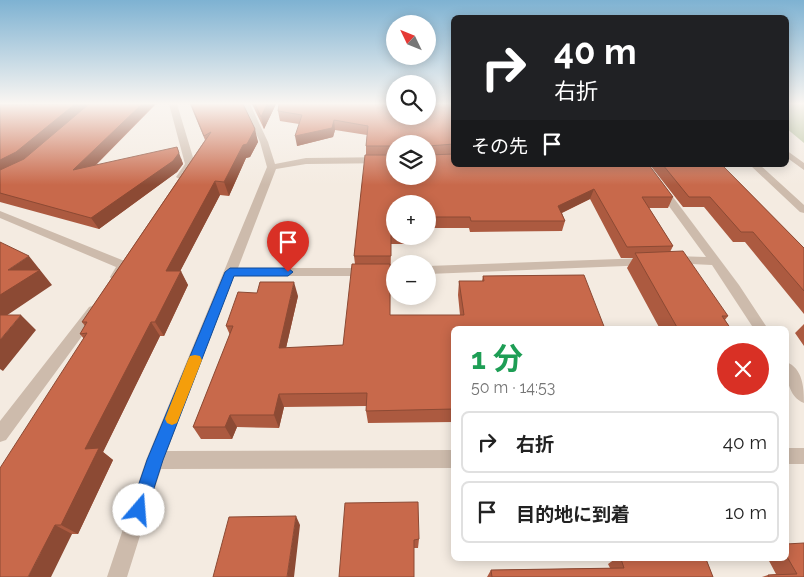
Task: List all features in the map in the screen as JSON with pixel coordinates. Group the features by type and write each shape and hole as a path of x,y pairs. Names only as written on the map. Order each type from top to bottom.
{"street":[{"path":"174,187 190,164 181,131"},
{"path":"117,577 155,460 272,167 259,131"},
{"path":"789,155 804,167"},
{"path":"272,167 306,161 386,160"},
{"path":"645,167 735,288 759,326"},
{"path":"758,167 804,210"},
{"path":"0,214 126,261 111,288"},
{"path":"436,270 691,260 714,261"},
{"path":"230,272 386,272"},
{"path":"0,434 99,303"},
{"path":"789,373 804,396"},
{"path":"789,456 804,456"},
{"path":"155,460 451,459"}],"green space":[{"path":"790,131 804,131 804,143"}],"building":[{"path":"0,131 42,131 16,152 0,160"},
{"path":"57,131 114,131 73,170 177,147 179,153 173,161 91,218 0,193 0,170 24,159"},
{"path":"202,131 254,131 247,144 243,145 224,182 215,181 166,271 181,271 155,322 151,322 85,449 99,448 61,525 55,525 28,577 0,577 0,468 87,333 80,334 87,322 82,322 211,132 204,136"},
{"path":"297,131 318,131 295,136"},
{"path":"368,131 451,131 451,144 436,145 436,135 386,135 386,146 366,146"},
{"path":"451,154 451,167 650,167 673,197 642,197 673,246 627,247 594,189 558,206 565,221 471,221 470,217 436,217 436,195 386,195 386,245 391,245 391,255 354,256 365,155 386,155 386,185 436,185 436,155"},
{"path":"665,167 724,167 804,248 804,291 753,232 741,232 710,197 689,197"},
{"path":"0,242 29,256 8,270 40,270 0,295"},
{"path":"683,251 728,316 722,316 729,326 676,326 635,253"},
{"path":"352,264 386,264 386,305 390,305 390,315 464,315 459,281 484,281 483,276 584,275 604,326 451,326 451,409 366,411 367,393 279,394 274,415 230,415 225,427 193,427 233,326 226,326 238,292 257,293 260,282 294,282 279,348 343,345"},
{"path":"0,315 21,315 0,340"},
{"path":"418,502 419,539 414,540 414,577 339,577 345,503"},
{"path":"296,516 287,577 213,577 229,517"},
{"path":"804,543 804,577 769,577 768,575 797,574 789,560 789,544"},
{"path":"622,561 707,561 713,577 492,577 491,570 624,568"}],"slow traffic":[{"path":"172,419 195,360"}],"route":[{"path":"139,510 155,460 230,272 288,272"}]}
